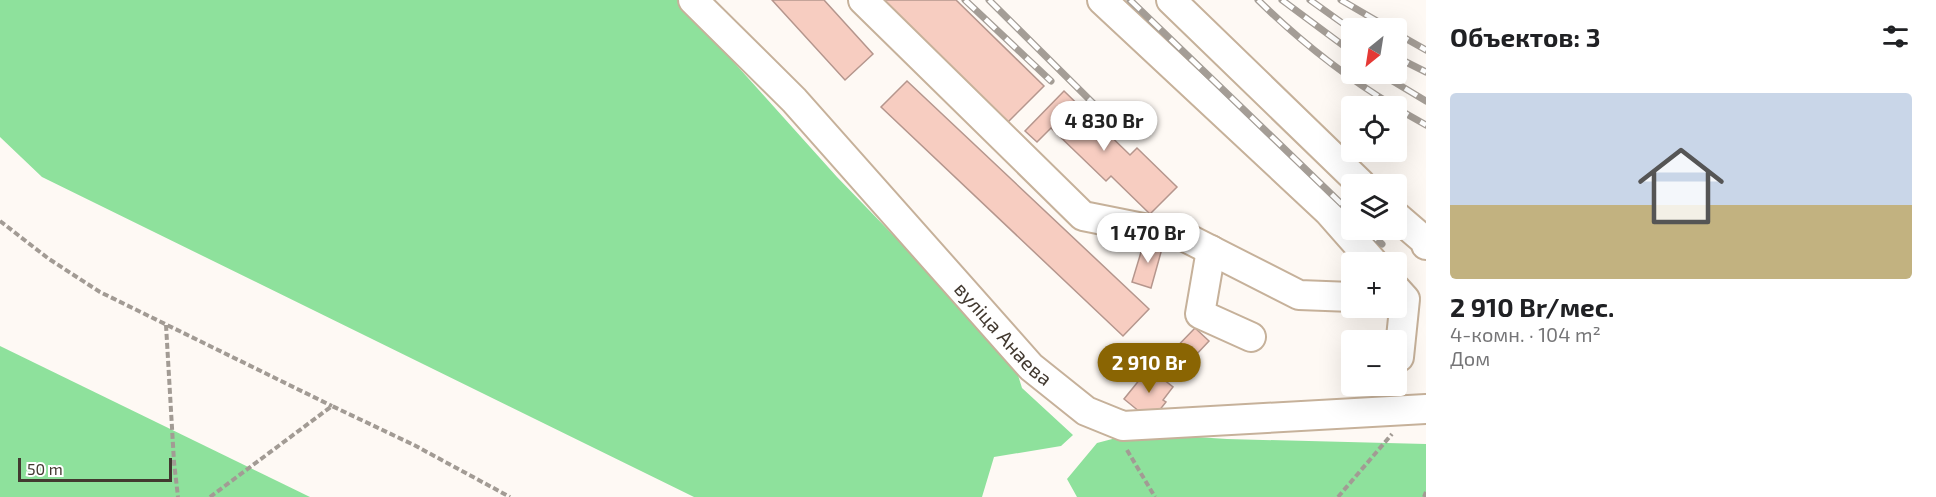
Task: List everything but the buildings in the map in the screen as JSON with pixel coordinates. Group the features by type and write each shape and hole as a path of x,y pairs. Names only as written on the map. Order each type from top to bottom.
{"lane":[{"name":"вуліца Анаева","path":"693,0 794,100 1031,367 1086,411 1123,426 1420,409"},
{"path":"863,0 1083,216 1184,236 1299,296 1341,297"},
{"path":"1102,0 1328,211 1364,252"},
{"path":"1171,0 1351,174"},
{"path":"1407,225 1425,241 1426,245"},
{"path":"1211,250 1200,314 1251,337"}],"path":[{"path":"0,221 50,259 100,292 414,445 510,497"},
{"path":"166,325 178,497"},
{"path":"210,497 332,406"},
{"path":"1338,497 1420,409"},
{"path":"1123,426 1126,448 1155,497"},
{"path":"1424,497 1426,492"}],"green space":[{"path":"0,0 678,0 837,177 1013,359 1022,388 1073,435 1061,446 994,457 982,497 694,497 42,177 0,137"},
{"path":"0,346 310,497 0,497"},
{"path":"1135,433 1227,439 1426,444 1426,497 1077,497 1067,479 1097,443"}],"railway":[{"path":"965,0 1051,81"},
{"path":"989,0 1103,113"},
{"path":"1130,0 1341,203"},
{"path":"1258,0 1323,57 1378,96"},
{"path":"1282,0 1341,44"},
{"path":"1310,0 1341,22"},
{"path":"1341,0 1372,18"},
{"path":"1407,39 1426,50"},
{"path":"1407,62 1426,72"},
{"path":"1398,84 1426,101"},
{"path":"1407,114 1426,125"},
{"path":"1378,240 1382,244"}]}
